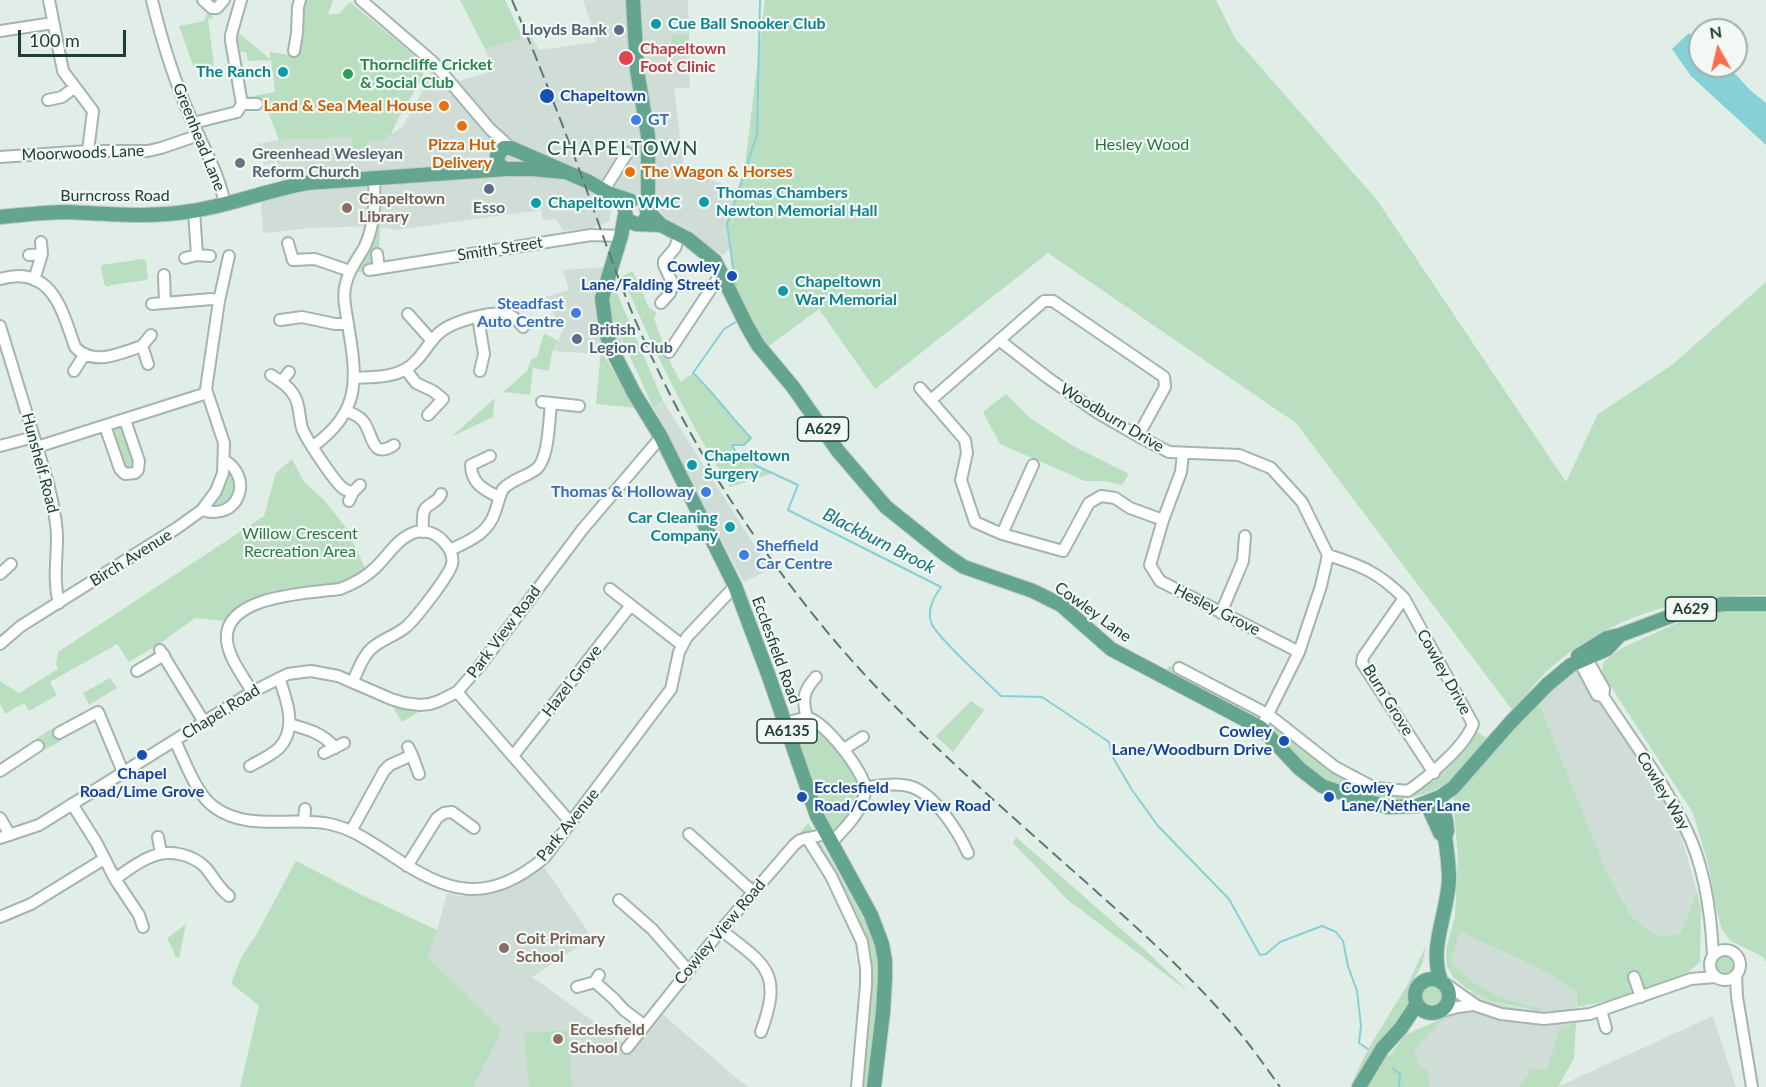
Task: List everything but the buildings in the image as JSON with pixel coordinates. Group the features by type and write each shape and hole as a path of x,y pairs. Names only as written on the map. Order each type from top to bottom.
{"main road":[{"name":"A6135","path":"633,0 637,70 648,136 648,210"},
{"name":"Burncross Road","path":"0,216 67,212 125,215 170,214 194,211 307,183 479,171 489,169 495,164 503,164 504,148 513,149"},
{"path":"503,164 513,168 518,162 519,155 513,149"},
{"path":"513,149 578,177 629,207"},
{"path":"503,164 564,172"},
{"name":"A6135","path":"629,207 642,191 647,180"},
{"path":"621,236 646,219 648,210 643,202 629,207"},
{"path":"629,207 628,221 638,224"},
{"name":"Ecclesfield Road","path":"629,207 602,298 607,334 612,350 634,393 661,437 735,586 817,816 871,915 882,944 885,961 883,1012 874,1087"},
{"name":"Cowley Lane","path":"648,210 661,225"},
{"name":"Cowley Lane","path":"638,224 661,225 680,234 715,261 758,345 793,387 838,451 886,507 946,555 964,567 1033,591 1061,605 1111,649 1261,728 1300,769 1322,786 1359,799 1388,807 1417,806 1440,797 1453,788 1510,723 1553,679 1580,659 1607,650 1620,635 1690,609 1724,604 1766,604"},
{"path":"1436,1013 1424,1011 1417,1004 1415,993 1436,954 1446,905 1449,879 1445,837 1447,831 1440,797"},
{"path":"1427,804 1440,833 1445,837"},
{"path":"1401,1028 1436,1013 1447,1005 1450,995 1438,973 1436,954"},
{"path":"1420,983 1430,979 1443,983"},
{"path":"1359,1087 1382,1048 1401,1028 1417,1004"}],"street":[{"path":"49,0 61,66 93,111 88,151"},
{"name":"Greenhead Lane","path":"152,0 163,44 193,123 214,168 225,204"},
{"path":"203,0 212,8 217,8 224,0"},
{"path":"193,123 237,112 242,104 231,41 241,0"},
{"path":"294,51 300,0"},
{"path":"362,0 433,62 490,129 513,149"},
{"path":"0,31 53,23"},
{"path":"48,100 62,97 75,87"},
{"path":"242,104 257,104"},
{"path":"490,129 503,164"},
{"name":"Moorwoods Lane","path":"0,157 88,151 148,151 199,135"},
{"path":"607,192 627,153"},
{"path":"312,447 332,431 347,411 352,397 354,378 344,293 350,271 365,246 370,232 374,216 374,178"},
{"path":"194,211 197,255"},
{"path":"661,303 672,286 664,261 675,248 680,234"},
{"name":"Smith Street","path":"377,254 374,269 591,235 621,236"},
{"path":"34,280 42,254 41,242"},
{"path":"288,243 293,260 315,259 350,271"},
{"path":"29,255 42,254"},
{"path":"185,258 197,255 210,256"},
{"name":"Birch Avenue","path":"0,644 4,631 58,603 177,528 202,510 216,491 223,472 224,443 207,393 207,379 219,301 229,256"},
{"path":"669,352 722,272"},
{"path":"164,275 165,303"},
{"path":"0,279 26,276 51,291 60,304 75,347 92,358 101,358 142,346 151,335"},
{"path":"152,304 212,299 219,301"},
{"path":"931,400 1044,301 1053,301 1164,377 1165,387 1138,436"},
{"path":"407,313 432,341"},
{"path":"354,378 384,376 406,370 439,333 454,323 494,314 507,314 514,317 523,327"},
{"path":"280,320 302,317 335,324 348,324"},
{"path":"478,317 484,354 480,372"},
{"name":"Hunshelf Road","path":"1,330 53,504 57,536 55,581 58,603"},
{"name":"Woodburn Drive","path":"999,340 1098,413 1169,452 1239,455 1271,468 1302,502 1328,555"},
{"path":"142,346 148,364"},
{"path":"74,372 85,354"},
{"path":"406,370 416,383 443,399 428,415"},
{"path":"281,382 290,372"},
{"path":"271,375 294,395 298,403 303,430 338,484 354,492"},
{"path":"920,388 965,440 967,453 961,480 975,522 1002,534 1063,551 1089,502 1101,496 1115,498 1130,508 1163,520"},
{"path":"0,446 36,442 105,426 207,393"},
{"path":"450,550 471,541 487,529 492,522 499,497 506,486 539,468 547,443 547,403 579,406"},
{"path":"347,411 357,415 365,424 376,448 382,450 394,446"},
{"path":"105,426 120,469 125,474 135,473 138,470 138,461 125,420"},
{"name":"Park View Road","path":"571,823 457,692 582,530 661,437"},
{"name":"Hesley Grove","path":"1183,453 1181,472 1163,520 1150,565 1160,581 1299,652"},
{"path":"490,456 471,465 472,476 483,489 499,497"},
{"name":"Birch Avenue","path":"202,510 211,513 227,509 235,504 240,487 237,471 224,460"},
{"path":"1002,534 1033,465"},
{"path":"423,531 424,510 439,500 441,494"},
{"path":"252,692 227,642 228,628 236,616 279,596 349,586 375,569 403,539 423,531 438,537 450,550 452,563 450,570 404,628 371,648 352,681"},
{"path":"1221,613 1243,561 1245,536"},
{"path":"1261,728 1299,652 1321,586 1328,555"},
{"name":"Cowley Drive","path":"1179,668 1269,715 1335,767 1374,788 1408,791 1434,773 1469,734 1473,724 1404,598 1388,582 1362,566 1328,555"},
{"path":"0,574 11,564"},
{"name":"Park Avenue","path":"174,741 199,790 213,807 228,816 251,821 304,821 330,824 351,831 437,882 478,889 505,883 526,872 544,858 671,689 679,652 687,637 735,586"},
{"path":"610,589 682,645"},
{"name":"Burn Grove","path":"1404,598 1363,657 1362,663 1434,773"},
{"name":"Hazel Grove","path":"513,756 631,605"},
{"path":"137,671 162,652 204,722"},
{"name":"Cowley Way","path":"1580,659 1604,689 1603,696 1667,793 1687,830 1705,888 1712,930 1711,959"},
{"name":"Chapel Road","path":"5,836 39,825 252,692 288,674 326,672 391,699 420,705 439,701 457,692"},
{"path":"807,717 804,699 808,686 816,677"},
{"path":"250,766 280,747 290,724 279,678"},
{"path":"59,734 96,708 123,772"},
{"path":"785,724 807,717 817,722 844,750 860,772 866,787 862,804 849,824 828,839"},
{"path":"290,724 318,734 339,745 324,753"},
{"path":"844,750 864,736"},
{"path":"0,771 38,746"},
{"path":"351,831 384,771 390,765 410,751 419,774"},
{"path":"866,787 898,784 913,787 930,798 962,840 968,853"},
{"path":"72,804 96,842 115,879 139,915 143,927"},
{"path":"304,821 305,809"},
{"path":"407,866 437,818 444,813 452,812 474,828"},
{"path":"0,818 5,836"},
{"path":"689,834 753,892"},
{"path":"158,837 160,853"},
{"path":"807,838 831,876 862,942 866,986 857,1087"},
{"name":"Cowley View Road","path":"627,1048 688,970 794,845 807,838 828,839"},
{"path":"115,879 139,862 160,853 170,852 198,861 229,896"},
{"path":"0,917 31,904 104,859"},
{"path":"619,900 652,929 688,970"},
{"path":"721,930 756,958 764,966 769,977 771,1002 761,1032"},
{"name":"Cowley Way","path":"1712,930 1725,949"},
{"path":"1443,983 1473,1005 1501,1014 1544,1020 1575,1017 1601,1010 1691,980 1730,980 1740,969 1741,963 1733,951 1725,949 1717,951 1691,980"},
{"path":"1711,959 1712,973 1737,997"},
{"path":"1736,975 1737,997 1752,1087"},
{"path":"1634,977 1641,997"},
{"path":"577,987 597,978 624,1010 644,1025"},
{"path":"1436,1013 1473,1005"},
{"path":"1601,1010 1606,1028"}],"shaded area":[{"path":"583,0 688,0 690,88 674,88 684,169 738,190 728,224 730,248 723,255 681,231 663,215 653,195 633,195 614,188 609,222 591,228 563,231 556,219 543,220 541,210 396,230 375,226 310,228 263,233 261,201 287,194 277,161 264,165 258,144 279,140 392,134 402,127 433,67 460,81 493,71 485,49 523,38 532,37 539,50 597,42"},
{"path":"605,267 612,281 612,317 625,345 596,354 554,351 565,325 560,326 545,297 569,290 563,270"},
{"path":"663,401 770,569 744,582 653,407"},
{"path":"1578,664 1655,784 1678,825 1697,892 1680,934 1657,936 1631,916 1605,868 1537,698"},
{"path":"542,864 592,938 532,977 631,1048 659,1011 749,1087 473,1087 502,1030 426,957 437,930 447,893 460,896 504,888 526,878"},
{"path":"1461,932 1550,974 1577,993 1576,1023 1560,1027 1547,1071 1531,1068 1519,1087 1429,1087 1420,1067 1414,1050 1471,991 1490,1001 1509,1006 1539,1011 1543,1009 1510,1002 1487,992 1464,976 1450,960"},
{"path":"1713,1016 1736,1087 1557,1087"}],"green space":[{"name":"Thorncliffe Cricket & Social Club","path":"304,0 333,0 328,14 339,14 350,2 414,55 422,67 423,77 400,115 392,134 387,135 385,139 368,142 364,155 355,155 355,149 351,148 350,144 353,142 351,137 279,140 266,107 247,97 275,92 271,60 248,61 246,52 240,52 239,33 270,59 270,52 296,56"},
{"path":"460,0 505,0 523,38 485,49"},
{"name":"Hesley Wood","path":"765,0 1216,0 1235,38 1377,200 1566,482 1598,414 1672,365 1766,282 1766,595 1707,598 1648,612 1621,623 1594,636 1569,653 1546,672 1513,711 1296,423 1048,253 875,389 819,309 769,346 751,325 736,291 727,224 744,174"},
{"path":"208,11 214,18 208,19 214,65 195,70 179,26 204,21"},
{"path":"689,34 689,53 672,49 671,35"},
{"path":"375,226 380,227 379,251 367,271 358,272 366,254"},
{"path":"143,259 146,261 148,277 146,280 107,287 104,284 102,265"},
{"path":"633,271 649,308 657,313 654,319 671,364 681,382 693,373 751,438 744,445 733,445 736,453 773,473 730,487 685,410 646,330 622,276"},
{"path":"612,281 663,401 653,407 612,317 610,292"},
{"path":"544,333 558,341 552,353 549,371 533,368 530,395 503,392 527,371 531,360 537,357"},
{"path":"601,351 636,408 596,404"},
{"path":"1006,394 1030,418 1073,446 1129,474 1122,485 1105,481 1085,481 1000,444 983,412"},
{"path":"495,398 493,417 451,437"},
{"path":"119,427 125,430 136,461 134,470 125,470 112,434"},
{"name":"Willow Crescent Recreation Area","path":"292,459 304,482 324,500 347,529 366,570 350,580 289,588 264,594 241,605 227,621 195,618 129,662 117,644 50,682 57,695 29,711 24,703 5,714 0,703 0,681 19,693 58,669 56,665 58,652 264,516 276,473"},
{"path":"230,468 237,486 229,504 210,510 224,488"},
{"path":"1724,610 1766,610 1766,962 1763,957 1731,941 1722,930 1709,867 1693,813 1602,673 1603,663 1622,648 1686,619"},
{"path":"1169,666 1251,713 1166,671"},
{"path":"110,678 117,688 89,705 83,693"},
{"path":"1537,698 1605,868 1631,916 1657,936 1680,934 1697,892 1701,909 1700,962 1685,975 1616,999 1577,1007 1577,993 1550,974 1461,932 1450,960 1481,988 1503,998 1544,1009 1539,1011 1490,1001 1466,988 1453,977 1447,966 1446,949 1455,916 1458,858 1453,799 1473,768"},
{"path":"971,701 984,710 953,752 936,736"},
{"path":"393,707 420,711 402,722"},
{"path":"807,720 825,732 832,740 846,759 862,788 850,815 831,838 787,726"},
{"path":"1275,720 1374,788 1419,788 1436,780 1454,762 1477,732 1488,739 1456,776 1434,790 1396,799 1377,798 1339,787 1306,766 1270,730"},
{"path":"53,728 61,741 44,750 37,738"},
{"path":"808,823 877,943 881,983 869,1087 860,1087 868,965 832,874 800,833"},
{"path":"1016,837 1145,950 1189,992 1068,900 1013,843"},
{"path":"296,861 437,930 427,957 502,1030 473,1087 240,1087 259,1006 231,983 242,956"},
{"path":"186,924 179,958 176,957 167,938"},
{"path":"1426,945 1423,962 1409,989 1405,1011 1369,1058 1355,1085 1350,1087 1368,1049 1409,982"},
{"path":"1720,954 1728,954 1734,960 1734,968 1728,974 1720,974 1714,968 1714,960"},
{"path":"1432,985 1440,988 1443,996 1440,1004 1432,1007 1424,1004 1421,996 1424,988"},
{"path":"1446,1017 1414,1050 1420,1067 1428,1070 1429,1087 1365,1087 1382,1057 1390,1055 1405,1035"},
{"path":"1576,1023 1574,1058 1558,1087 1519,1087 1531,1068 1547,1070 1560,1027"},
{"path":"568,1030 572,1087 529,1087 524,1033"}],"water":[{"path":"1688,34 1688,72 1672,49"},
{"path":"1693,78 1739,78 1766,103 1766,145"}],"waterway":[{"name":"Blackburn Brook","path":"736,289 727,224 757,135 760,0"},
{"name":"Blackburn Brook","path":"736,322 724,329 693,373 751,438 744,445 732,445 736,453 757,466 798,485 788,510 941,587 931,608 931,622 951,648 1001,696 1042,697 1109,742 1112,756 1132,790 1158,826 1229,899 1260,955 1266,954 1280,942 1322,926 1336,932 1343,941 1348,966 1357,991 1361,1026 1359,1043 1368,1049"},
{"path":"1392,1068 1400,1074 1399,1087"}],"railway":[{"path":"512,0 565,133 621,285 648,349 708,464 780,572 834,640 896,707 962,771 1180,969 1233,1025 1280,1087"}],"place":[{"name":"Cue Ball Snooker Club","path":"656,24"},
{"name":"Lloyds Bank","path":"619,30"},
{"name":"Chapeltown Foot Clinic","path":"626,58"},
{"name":"The Ranch","path":"283,72"},
{"name":"Thorncliffe Cricket & Social Club","path":"348,74"},
{"name":"Chapeltown","path":"547,96"},
{"name":"Land & Sea Meal House","path":"444,106"},
{"name":"GT","path":"636,120"},
{"name":"Pizza Hut Delivery","path":"462,126"},
{"name":"Greenhead Wesleyan Reform Church","path":"240,163"},
{"name":"The Wagon & Horses","path":"630,172"},
{"name":"Esso","path":"489,189"},
{"name":"Thomas Chambers Newton Memorial Hall","path":"704,202"},
{"name":"Chapeltown WMC","path":"536,203"},
{"name":"Chapeltown Library","path":"347,208"},
{"name":"Cowley Lane/Falding Street","path":"732,276"},
{"name":"Chapeltown War Memorial","path":"783,291"},
{"name":"Steadfast Auto Centre","path":"576,313"},
{"name":"British Legion Club","path":"577,339"},
{"name":"Chapeltown Surgery","path":"692,465"},
{"name":"Thomas & Holloway","path":"706,492"},
{"name":"Car Cleaning Company","path":"730,527"},
{"name":"Sheffield Car Centre","path":"744,555"},
{"name":"Cowley Lane/Woodburn Drive","path":"1284,741"},
{"name":"Chapel Road/Lime Grove","path":"142,755"},
{"name":"Ecclesfield Road/Cowley View Road","path":"802,797"},
{"name":"Cowley Lane/Nether Lane","path":"1329,797"},
{"name":"Coit Primary School","path":"504,948"},
{"name":"Ecclesfield School","path":"558,1039"}],"district":[{"name":"CHAPELTOWN","path":"623,149"}]}
